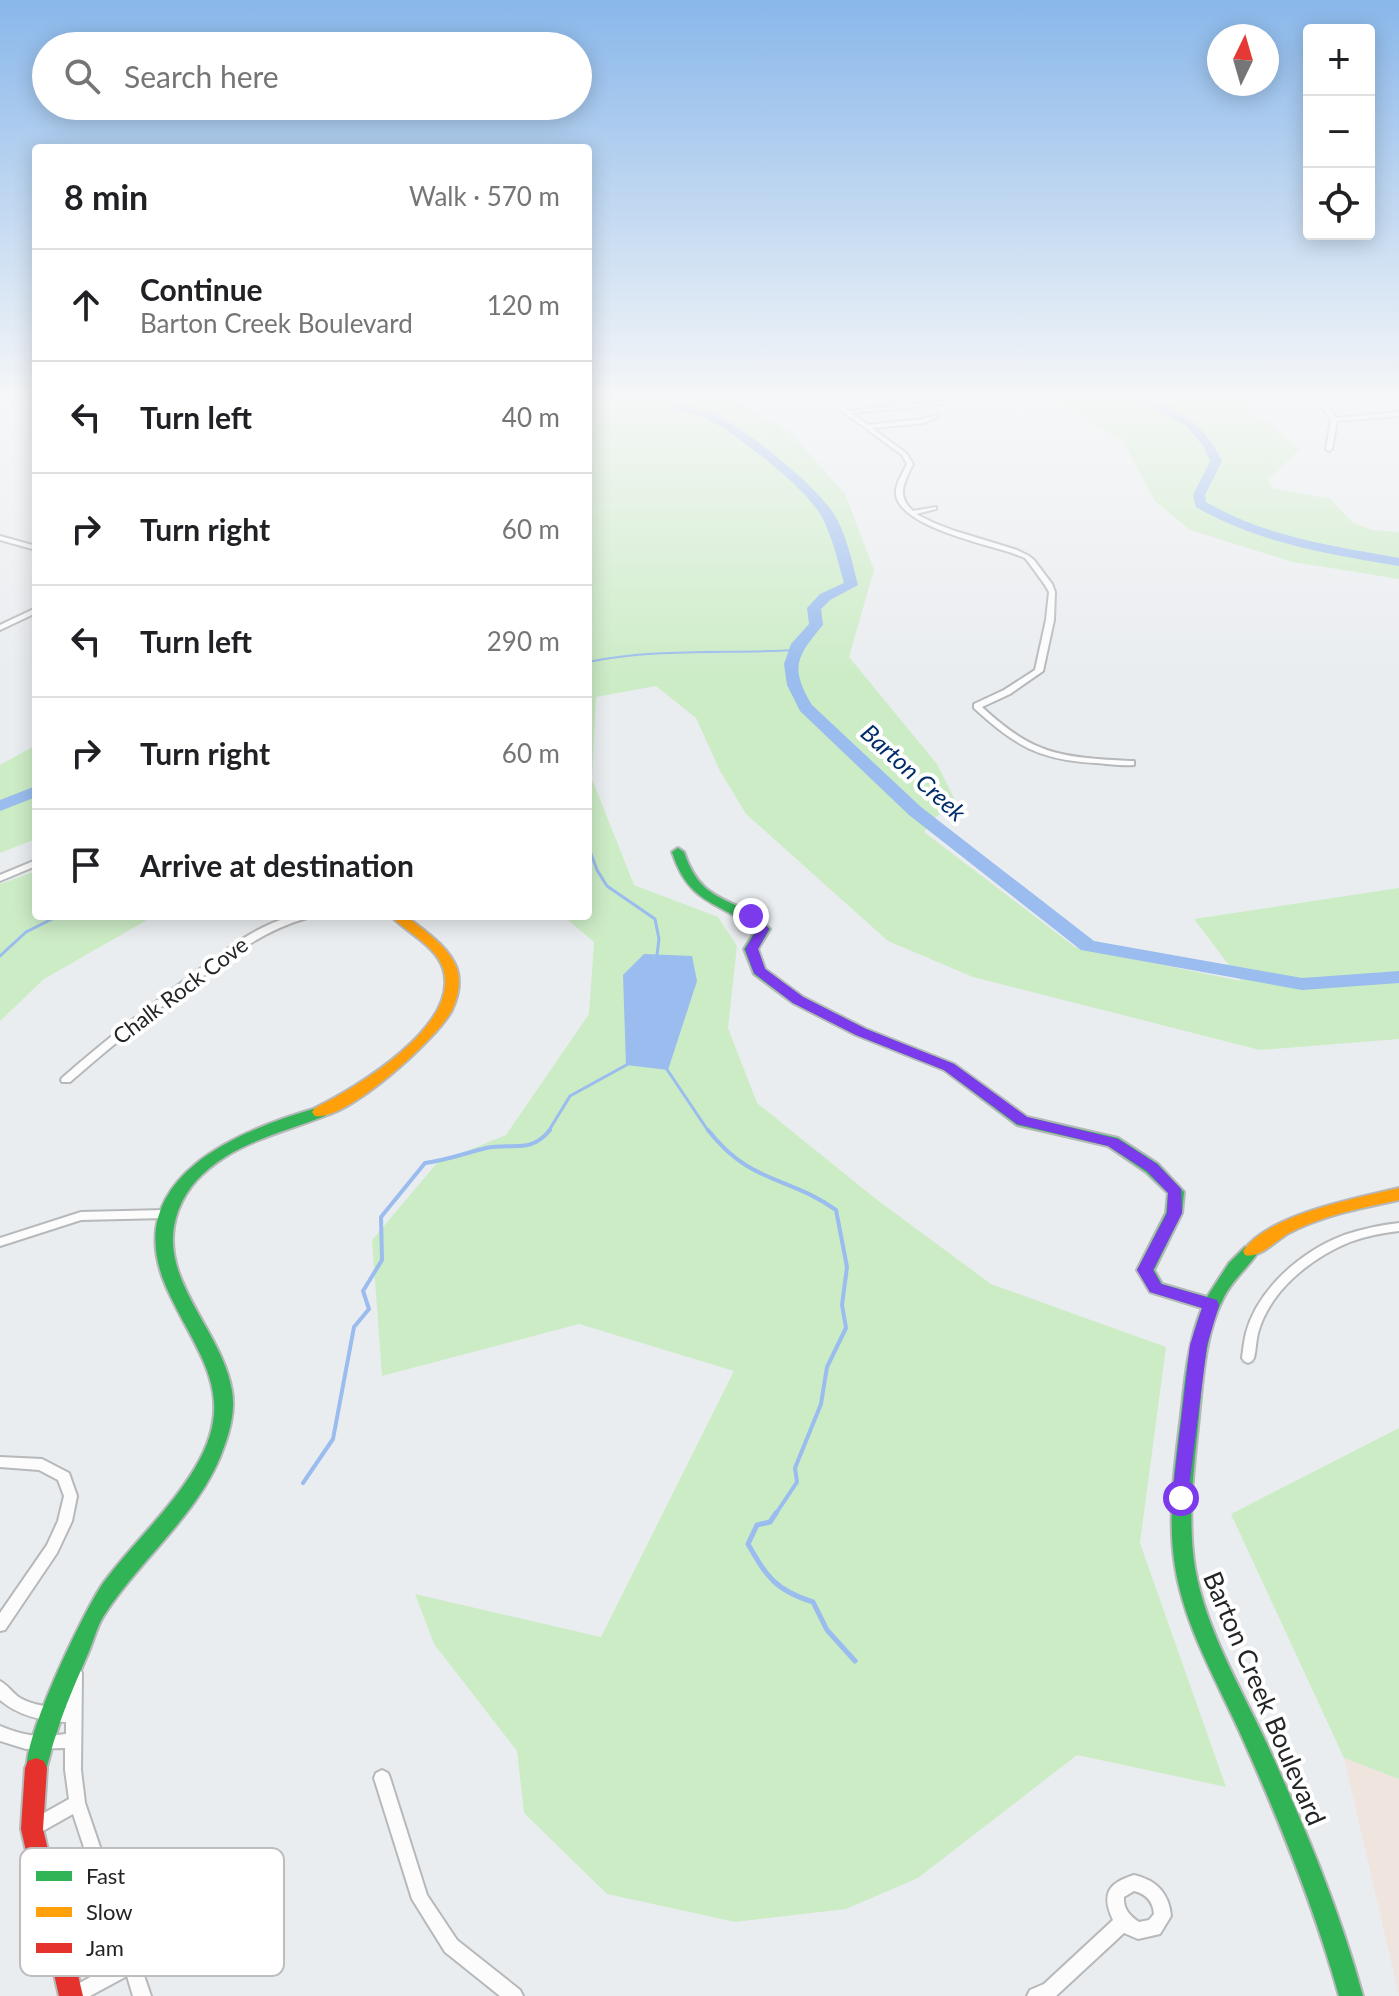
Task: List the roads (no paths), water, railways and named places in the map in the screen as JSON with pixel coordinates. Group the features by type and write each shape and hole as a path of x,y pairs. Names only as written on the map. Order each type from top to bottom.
{"street":[{"path":"901,488 901,503 911,513 927,523 996,543 1029,559 1052,589 1052,609 1042,642 1039,671 1007,692 977,706 998,727 1031,751 1071,760 1131,763"},
{"path":"911,513 934,508"},
{"path":"0,538 32,545"},
{"path":"0,628 32,612"},
{"path":"678,852 685,877 700,893 751,916 763,929 751,949 759,971 798,1000 861,1032 949,1067 1022,1121 1113,1142 1152,1168 1176,1192 1174,1213 1145,1270 1156,1288 1211,1305"},
{"path":"0,878 32,865"},
{"name":"Chalk Rock Cove","path":"66,1080 124,1029 245,940 271,926 291,920"},
{"path":"37,1848 32,1829 33,1782 41,1744 50,1715 96,1611 208,1465 219,1438 224,1401 214,1368 166,1265 160,1243 165,1214 192,1172 240,1142 340,1103 370,1086 394,1067 441,1017 451,998 453,978 445,960 402,920"},
{"name":"Barton Creek Boulevard","path":"1351,1996 1329,1913 1213,1648 1186,1573 1181,1535 1181,1498 1198,1345 1211,1305 1232,1271 1249,1252 1270,1237 1331,1208 1399,1194"},
{"path":"0,1242 81,1216 165,1214"},
{"path":"1248,1358 1249,1336 1262,1307 1297,1269 1338,1241 1399,1227"},
{"path":"0,1462 23,1461 47,1466 63,1478 71,1491 71,1510 64,1531 0,1625"},
{"path":"74,1664 73,1740 77,1803 92,1848"},
{"path":"0,1688 6,1697 50,1715 73,1715"},
{"path":"0,1733 7,1738 41,1744 73,1740"},
{"path":"382,1778 420,1899 451,1946 514,1996"},
{"path":"32,1829 77,1803"},
{"path":"1036,1996 1050,1990 1123,1922"},
{"path":"67,1976 72,1996 109,1976"},
{"path":"135,1976 142,1996"}],"water":[{"path":"644,954 692,956 697,981 668,1070 626,1065 623,975"}],"waterway":[{"name":"Barton Creek","path":"802,488 828,515 851,585 825,597 814,608 816,625 793,653 791,674 794,685 806,708 915,811 1088,946 1302,984 1399,977"},
{"path":"1202,488 1200,504 1246,527 1296,543 1399,562"},
{"path":"592,661 665,653 796,650"},
{"name":"Barton Creek","path":"0,806 32,793"},
{"path":"592,857 607,886 655,919 659,939 657,955"},
{"path":"0,956 26,932 50,920"},
{"path":"548,1132 570,1096 630,1063"},
{"path":"666,1068 709,1132"},
{"path":"708,1130 739,1161 836,1210 847,1267 842,1305 846,1328 827,1367 821,1404 795,1468 797,1482 775,1515"},
{"path":"303,1483 333,1439 354,1327 369,1309 363,1291 382,1260 381,1217 425,1163 486,1148 528,1145 548,1132"},
{"path":"776,1513 770,1522 757,1525 748,1544 773,1581 789,1593 813,1602 827,1630 855,1661"}]}
